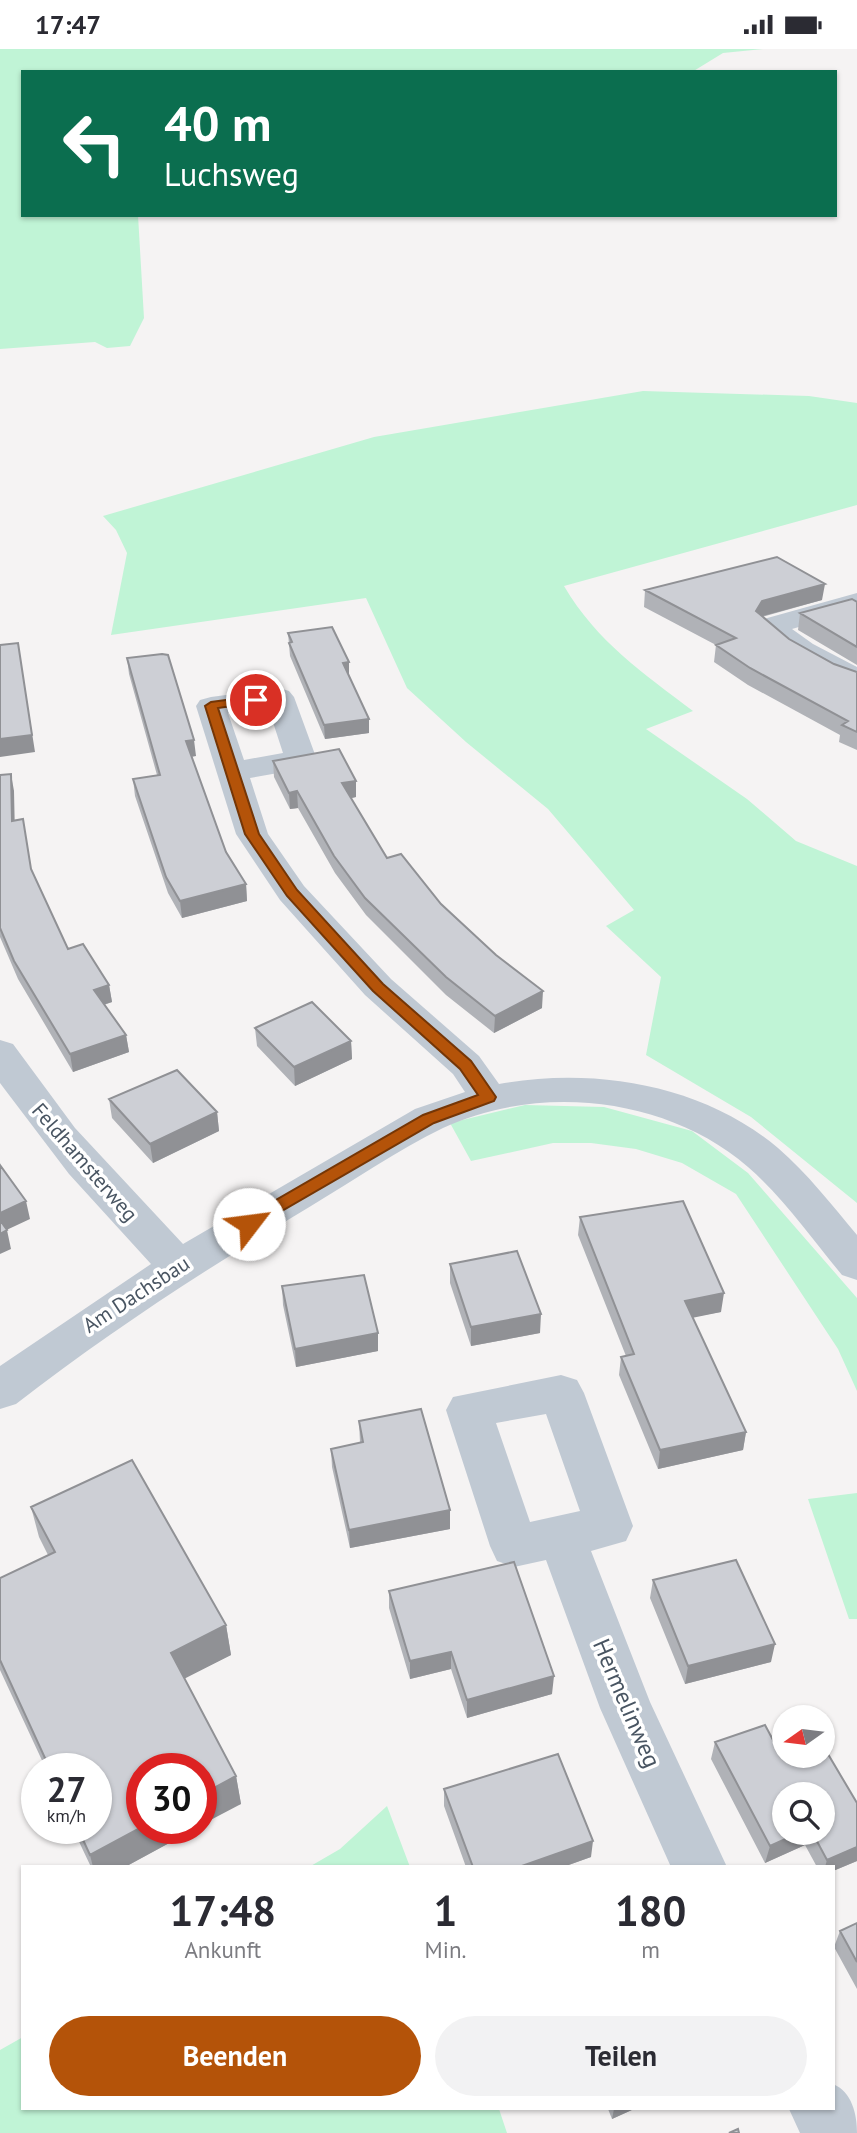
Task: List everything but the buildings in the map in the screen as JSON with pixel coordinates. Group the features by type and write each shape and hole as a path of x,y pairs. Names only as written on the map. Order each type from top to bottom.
{"street":[{"path":"857,601 770,626 803,650 857,679"},
{"path":"232,771 252,834 292,893 378,987 466,1065 488,1097"},
{"name":"Feldhamsterweg","path":"0,1053 23,1090 89,1173 178,1265"},
{"name":"Am Dachsbau","path":"0,1391 57,1346 178,1265 429,1119 488,1097 531,1090 575,1088 614,1091 660,1102 738,1139 773,1167 857,1264"},
{"name":"Hermelinweg","path":"561,1536 626,1708 698,1865"},
{"path":"821,2110 834,2133"}],"green space":[{"path":"0,49 763,49 723,53 695,70 21,70 21,217 138,217 144,318 130,346 107,348 95,342 0,349"},
{"path":"643,391 809,396 857,403 857,505 564,586 606,640 639,670 693,711 646,729 747,799 796,841 857,866 857,1203 751,1117 646,1055 661,977 606,926 634,910 548,809 466,742 407,688 366,598 111,635 127,553 116,530 103,516 374,437"},
{"path":"525,1105 604,1107 692,1131 748,1173 857,1298 857,1391 838,1349 736,1194 682,1163 636,1149 591,1143 553,1143 471,1161 450,1123"},
{"path":"857,1493 857,1619 849,1619 808,1499"},
{"path":"387,1806 409,1865 312,1865 340,1849"},
{"path":"21,2038 21,2110 499,2110 507,2133 0,2133 0,2050"}],"route":[{"path":"249,1224 429,1119 488,1097 466,1065 378,987 292,893 252,834 211,706 256,700"}]}
